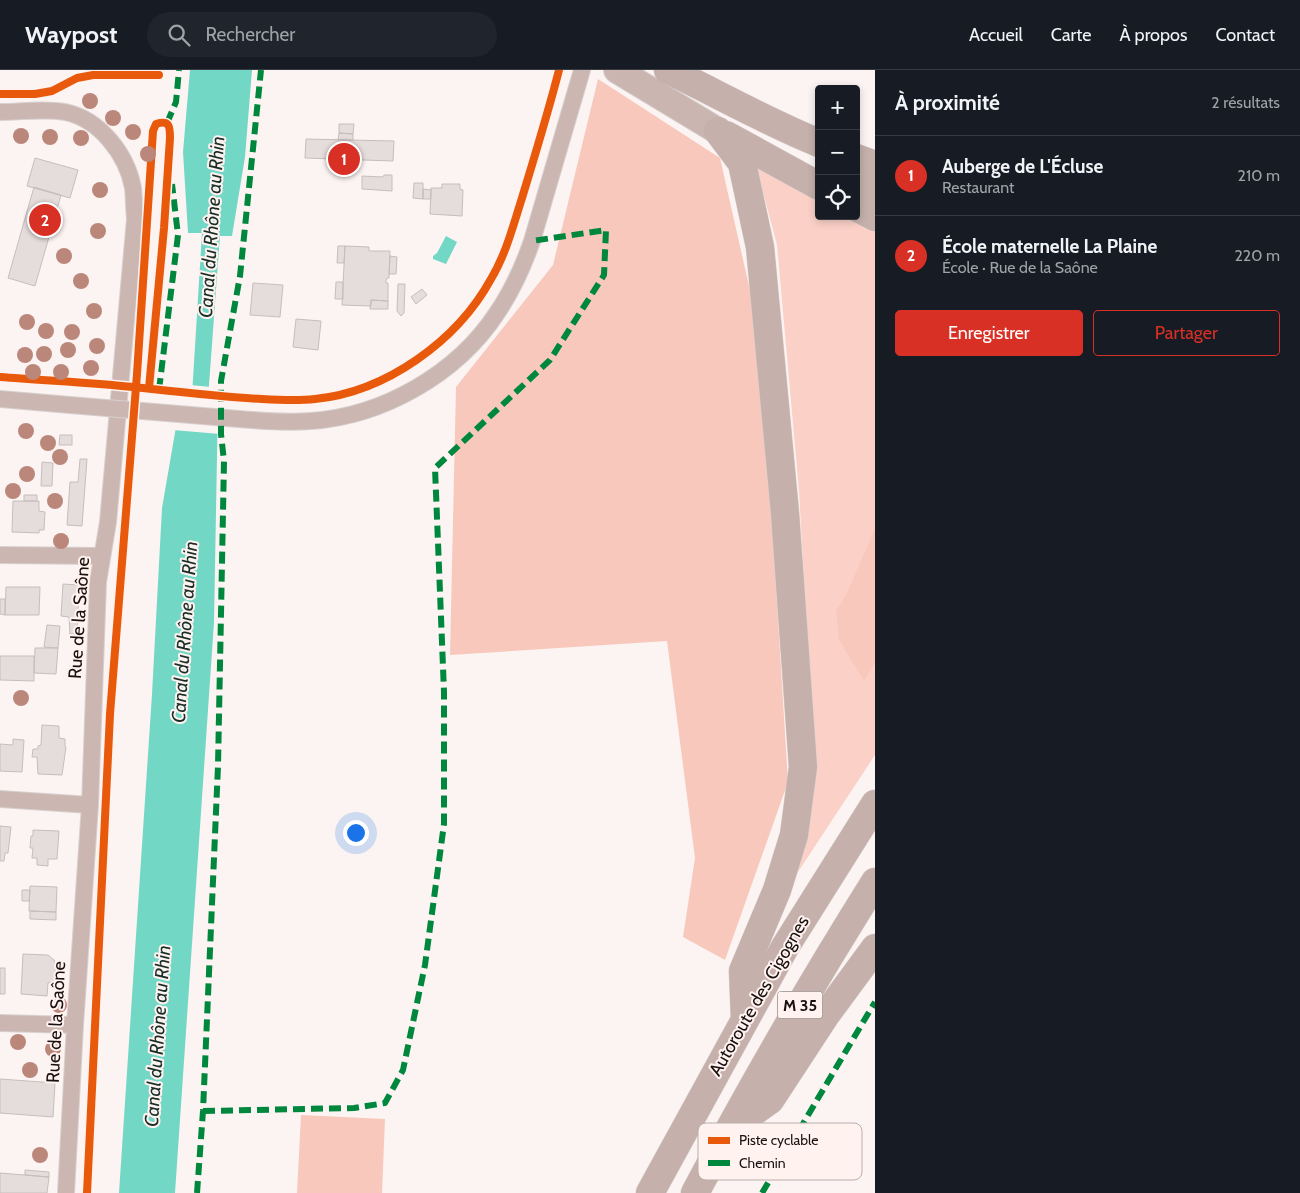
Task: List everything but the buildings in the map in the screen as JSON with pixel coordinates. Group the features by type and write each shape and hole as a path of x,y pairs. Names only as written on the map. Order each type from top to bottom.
{"highway":[{"path":"668,70 733,101 782,128 815,141"},
{"path":"702,100 815,162"},
{"path":"718,130 815,184"},
{"path":"718,130 742,162 760,247 785,513 803,766 794,835 777,890 743,972 745,1020"},
{"path":"860,159 875,165"},
{"path":"860,186 875,194"},
{"path":"860,209 875,217"},
{"name":"Autoroute des Cigognes","path":"650,1193 785,947 875,804"},
{"name":"M 35","path":"732,1123 826,960 875,882"},
{"path":"738,1123 770,1100 825,1016 875,948"},
{"name":"M 35","path":"694,1193 701,1180"}],"main road":[{"path":"617,70 718,130"},
{"path":"644,70 702,100"}],"street":[{"path":"0,399 279,422 312,422 338,418 389,402 416,388 460,356 479,337 497,314 523,266 582,70"},
{"name":"Rue de la Saône","path":"0,112 65,112 83,118 99,130 117,150 126,166 132,188 135,219 110,506 97,602 90,805 66,1193"},
{"path":"0,555 102,556"},
{"path":"0,799 90,805"},
{"path":"0,1023 75,1025"}],"shaded area":[{"path":"598,79 720,158 754,308 772,521 788,782 725,960 683,937 695,858 667,641 450,655 456,387 553,265"},
{"path":"778,164 815,169 815,220 860,220 860,177 875,179 875,755 796,875 815,778 799,491 777,245 756,166"},
{"path":"875,529 875,663 864,681 839,640 836,611 846,595"},
{"path":"301,1115 385,1119 382,1193 297,1193"}],"water":[{"name":"Canal du Rhône au Rhin","path":"190,70 252,70 245,157 232,236 220,236 208,396 218,401 214,622 175,1193 119,1193 152,694 162,508 181,398 192,395 202,233 188,233 183,152"},
{"path":"446,236 457,242 446,264 433,259 433,256 437,253"}],"pier":[{"path":"190,385 211,387 210,395 212,398 220,399 220,434 173,430 179,397 189,394"}],"marked path":[{"path":"167,123 176,102 179,70"},
{"path":"197,1193 203,1111 218,766 224,461 221,434 221,381 240,276 261,70"},
{"path":"159,390 178,235 172,184"},
{"path":"203,1111 354,1108 385,1103 403,1070 425,965 444,824 444,692 435,468 550,360 604,275 606,230 532,241"},
{"path":"803,1123 875,1002"},
{"path":"762,1193 770,1180"}],"cycle path":[{"path":"0,377 114,385 234,397 295,400 315,399 342,394 368,386 393,374 417,360 459,323 477,302 491,279 505,250 559,70"},
{"path":"0,94 35,94 52,91 77,78 93,75 159,75"},
{"path":"87,1193 110,714 137,374 153,131 156,124 166,123 170,130 170,138 164,228 149,388"}],"place":[{"name":"Auberge de L'Écluse","path":"344,159"},
{"name":"École maternelle La Plaine","path":"45,220"}]}
